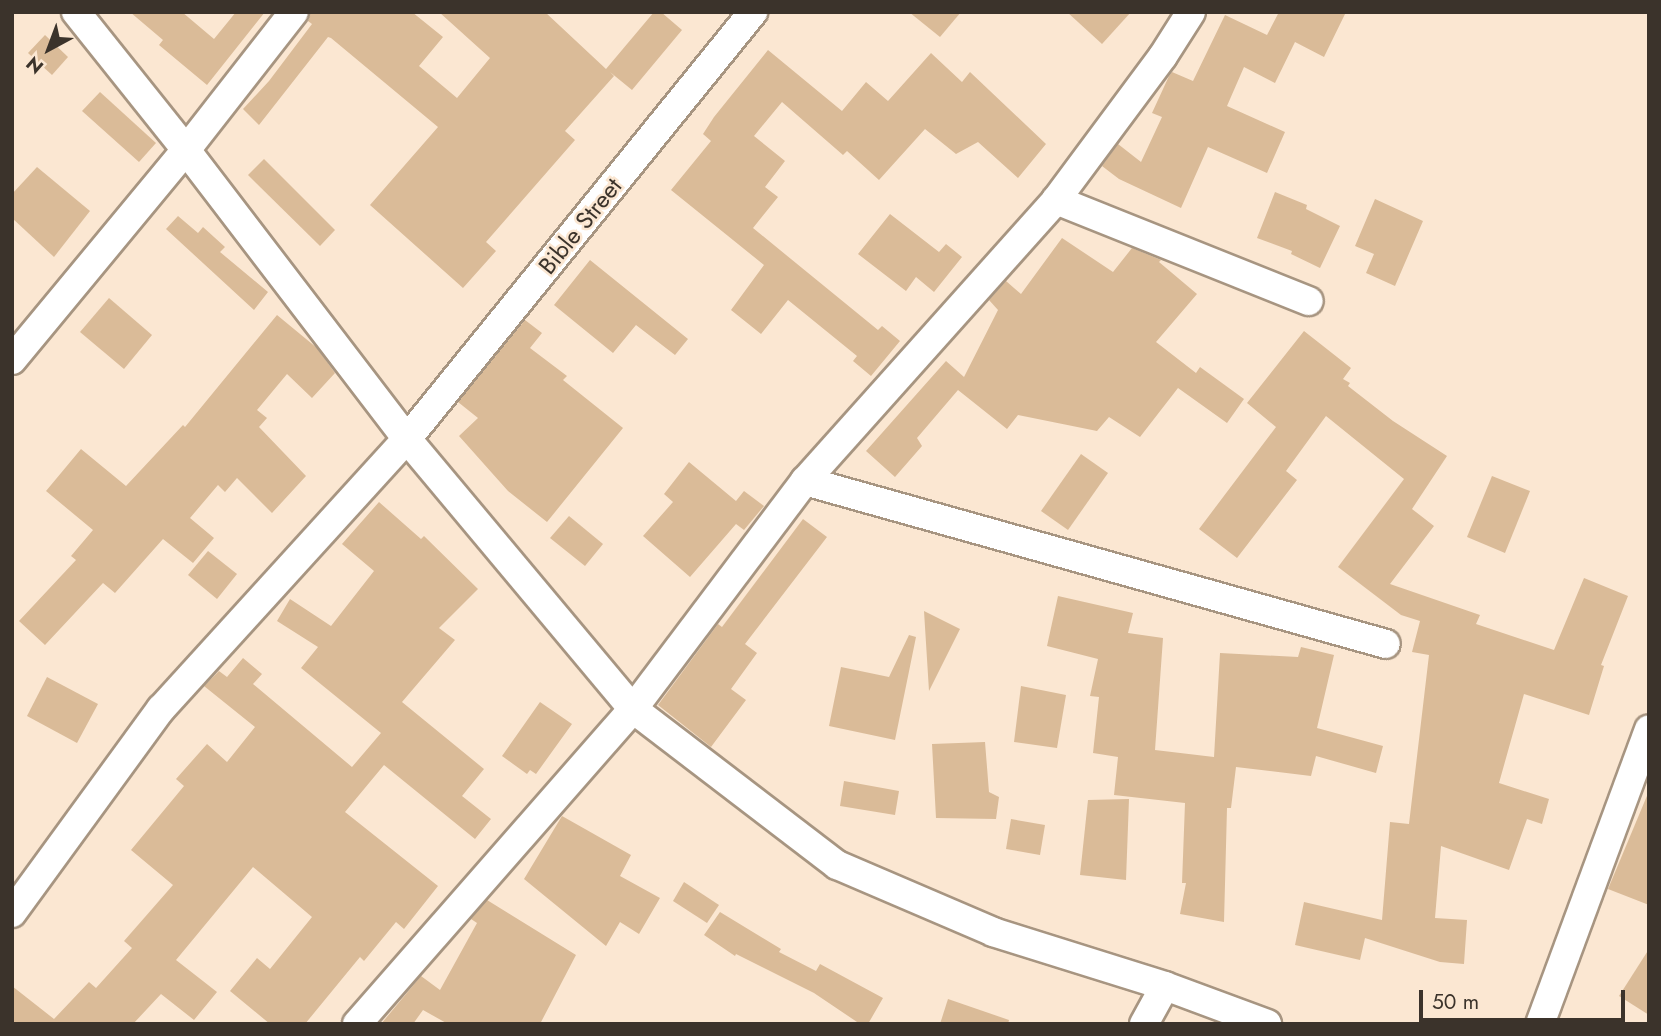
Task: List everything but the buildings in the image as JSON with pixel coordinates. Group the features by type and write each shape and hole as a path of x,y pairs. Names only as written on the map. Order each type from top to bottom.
{"street":[{"path":"76,12 186,150 407,439 633,709 837,865 993,932 1165,986 1267,1024"},
{"path":"12,360 186,150 294,12"},
{"name":"Bible Street","path":"12,913 161,709 407,439 753,12"},
{"path":"357,1024 633,709 805,481 1056,200 1163,56 1191,12"},
{"path":"1056,200 1308,301"},
{"path":"805,481 1386,643"},
{"path":"1540,1024 1649,730"},
{"path":"1144,1024 1165,986"}]}
